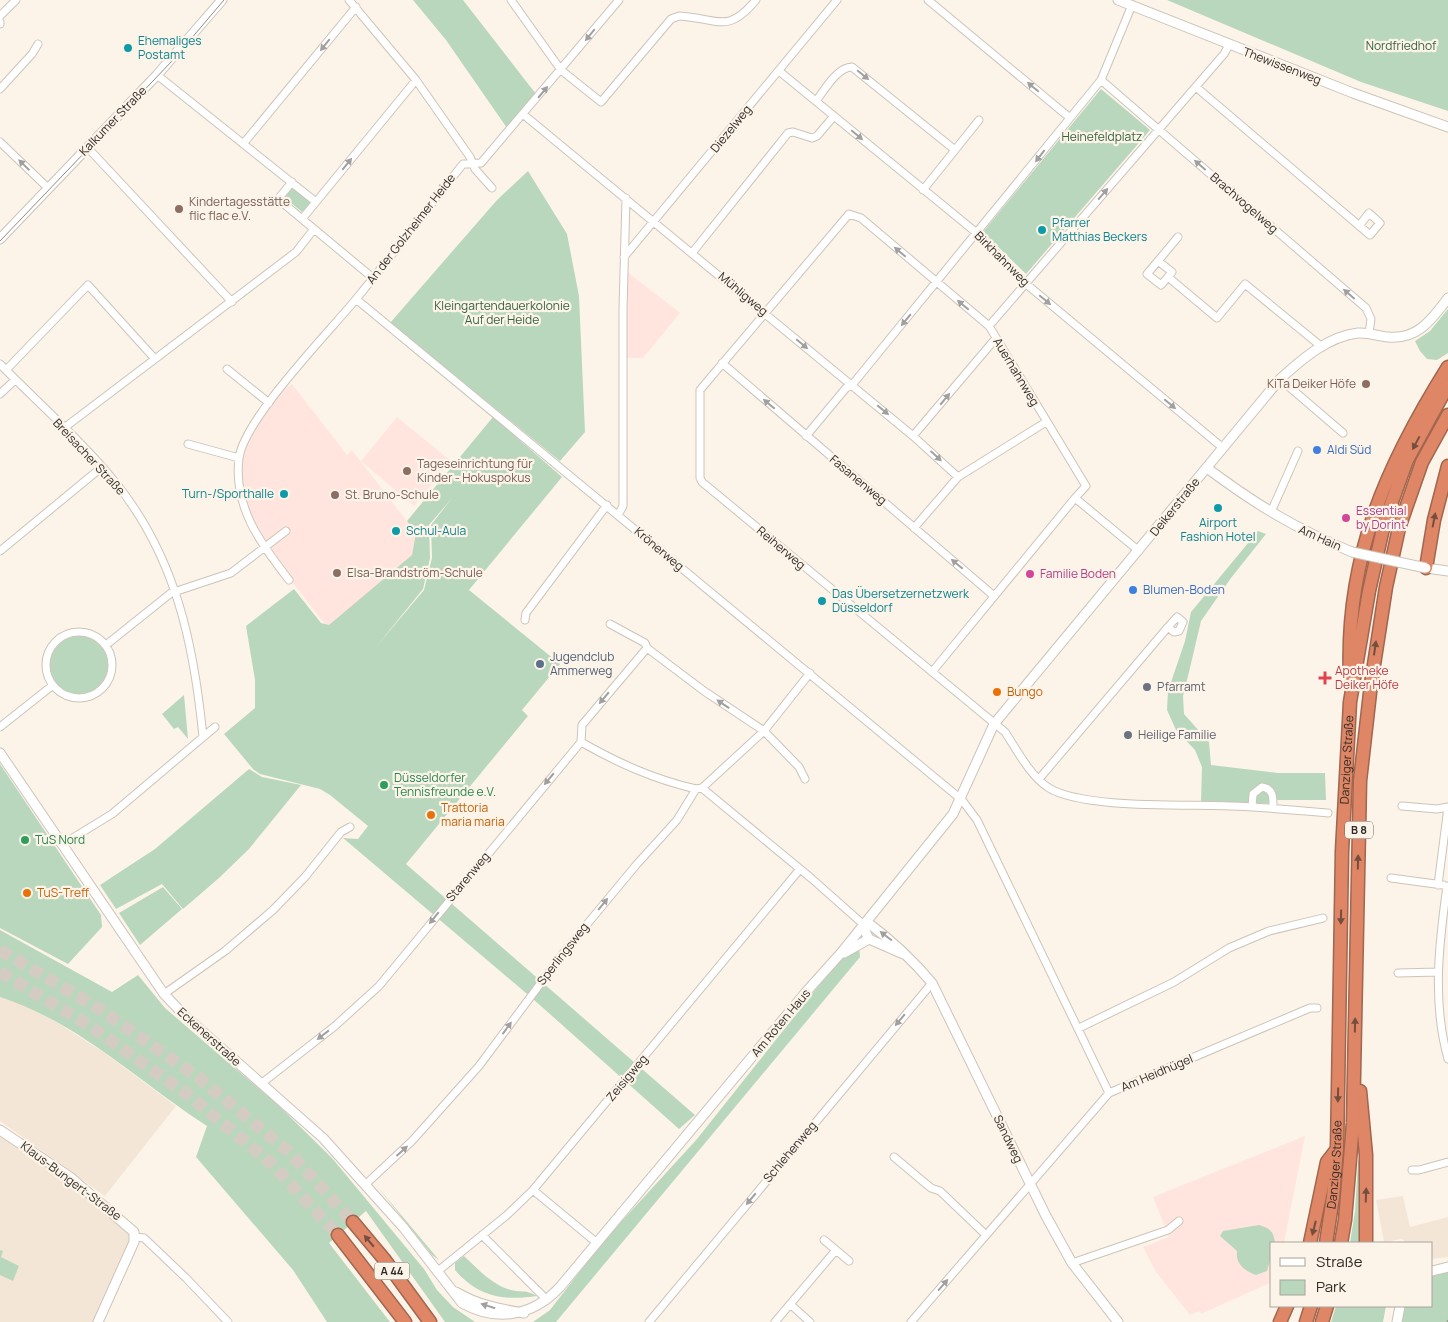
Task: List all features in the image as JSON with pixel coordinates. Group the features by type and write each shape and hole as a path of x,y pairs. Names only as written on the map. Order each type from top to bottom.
{"highway":[{"path":"1350,702 1348,652 1350,622 1358,570 1371,520 1396,455 1448,367"},
{"name":"Danziger Straße","path":"1326,1242 1334,1197 1337,1149 1342,851 1350,702 1384,524 1407,460 1448,385"},
{"name":"Danziger Straße","path":"1341,1242 1349,1176 1354,1074 1360,781 1377,638 1399,528 1422,462 1448,415"},
{"path":"1426,568 1434,520 1448,466"},
{"path":"1354,1074 1360,1090 1365,1147 1366,1242"},
{"path":"1310,1242 1327,1162 1337,1149"},
{"name":"A 44","path":"353,1222 384,1259 430,1322"},
{"name":"A 44","path":"338,1235 405,1322"},
{"path":"1280,1322 1287,1307"},
{"path":"1306,1322 1311,1307"},
{"path":"1322,1322 1327,1307"}],"street":[{"path":"0,16 16,0"},
{"name":"Kalkumer Straße","path":"0,239 157,75 222,0"},
{"path":"349,0 416,80 475,169 492,188"},
{"path":"511,0 561,70 600,102 671,19 684,16 732,22 744,14 756,0"},
{"name":"An der Golzheimer Heide","path":"289,580 264,548 248,519 240,495 239,458 249,432 463,164 481,163 524,115 619,0"},
{"name":"Diezelweg","path":"624,257 655,222 837,0"},
{"path":"928,0 1070,118"},
{"name":"Thewissenweg","path":"1118,0 1229,45 1448,127"},
{"path":"806,436 846,388 852,385 938,283 1101,80 1132,5"},
{"path":"244,144 356,8"},
{"path":"0,88 32,54 38,44"},
{"path":"989,326 1196,87 1224,54 1229,45"},
{"path":"816,101 841,71 846,67 852,67 955,150"},
{"name":"Birkhahnweg","path":"779,71 978,234 1025,283 1223,448"},
{"path":"157,75 316,202"},
{"path":"302,219 416,80"},
{"name":"Brachvogelweg","path":"1101,80 1366,308 1371,319 1369,333"},
{"path":"1196,87 1359,226"},
{"name":"Mühligweg","path":"524,115 852,385 958,477"},
{"path":"692,252 788,133 793,132 812,138 817,136 834,116"},
{"path":"923,190 979,120"},
{"path":"0,142 48,188"},
{"path":"87,147 232,302"},
{"path":"292,182 278,199 373,278"},
{"path":"618,515 622,506 626,198"},
{"name":"Auerhahnweg","path":"765,313 849,214 861,218 989,326 1086,486 1075,498"},
{"path":"64,428 296,252 314,229"},
{"path":"1158,261 1172,272 1161,285 1147,274 1178,237"},
{"path":"1168,277 1217,318 1245,284 1322,347"},
{"path":"6,370 88,285 156,360"},
{"name":"Deikerstraße","path":"962,800 978,755 994,724 1280,379 1301,360 1322,347 1350,335 1369,333 1401,338 1411,335 1428,322 1448,298"},
{"name":"Krönerweg","path":"356,299 962,800 977,820 1109,1093"},
{"path":"722,363 765,313"},
{"path":"913,436 996,338"},
{"name":"Reiherweg","path":"722,363 700,390 700,478 702,482 1005,732 1039,779 1048,787 1059,793 1098,801 1273,808 1328,813"},
{"name":"Fasanenweg","path":"722,363 994,596"},
{"name":"Breisacher Straße","path":"0,364 102,467 146,526 176,592 194,659 203,737"},
{"path":"227,368 270,404"},
{"path":"1280,379 1343,433"},
{"path":"0,394 15,380"},
{"path":"914,528 958,477 1046,422"},
{"path":"188,444 239,458"},
{"path":"1271,512 1298,451"},
{"path":"0,551 102,467"},
{"name":"Am Hain","path":"1207,468 1271,512 1308,534 1352,552 1448,571"},
{"path":"932,672 1075,498 1139,551"},
{"path":"525,620 526,613 607,505"},
{"path":"106,645 171,593 231,573 286,531"},
{"path":"610,624 644,643 647,648 704,692 764,731 799,767 805,779"},
{"path":"1039,779 1168,627"},
{"path":"72,632 91,634 106,645 111,654 111,674 100,691 85,697 70,697 53,685 48,677 46,658 55,642 72,632"},
{"name":"Starenweg","path":"262,1083 335,1026 379,986 581,742 582,725 647,648"},
{"name":"Sperlingsweg","path":"366,1184 412,1141 479,1066 564,952 637,864 677,820 699,788 764,731 810,673"},
{"path":"0,727 53,685"},
{"path":"63,844 112,814 215,727"},
{"path":"581,742 615,762 652,778 699,788 800,869 864,925 869,939 862,941 849,952 841,953"},
{"name":"Eckenerstraße","path":"0,752 164,994 186,1017 322,1138 366,1184 462,1303 477,1315 493,1321 507,1322"},
{"path":"1252,807 1253,794 1262,787 1270,790 1273,808"},
{"name":"Am Roten Haus","path":"507,1322 547,1300 596,1244 806,992 841,953 953,814 962,800"},
{"path":"1402,806 1437,809 1448,807 1438,885"},
{"path":"164,994 225,951 274,910 341,832 350,827"},
{"name":"Zeisigweg","path":"438,1271 533,1190 800,869"},
{"path":"1391,878 1448,886 1438,972 1442,1026 1448,1058"},
{"path":"1079,1028 1174,982 1229,948 1269,931 1322,918"},
{"name":"Sandweg","path":"864,925 896,944 902,954 932,983 1030,1185 1072,1263 1118,1322"},
{"name":"Sandweg","path":"869,939 902,954"},
{"path":"1398,973 1438,972"},
{"name":"Schlehenweg","path":"649,1322 932,983"},
{"name":"Am Heidhügel","path":"910,1322 1109,1093 1310,1008 1318,1008"},
{"name":"Klaus-Bungert-Straße","path":"0,1130 70,1177 129,1225 136,1237 143,1237 228,1322"},
{"path":"894,1157 931,1188 940,1191 986,1235"},
{"path":"1412,1170 1419,1170 1448,1162"},
{"path":"533,1190 596,1244"},
{"path":"1072,1263 1168,1230 1179,1221"},
{"path":"482,1235 547,1300"},
{"path":"98,1322 136,1237"},
{"path":"824,1240 849,1261"},
{"path":"775,1322 836,1250"},
{"path":"1433,1271 1448,1266"},
{"name":"Eckenerstraße","path":"455,1292 471,1301 495,1309 524,1313"},
{"path":"790,1304 810,1322"},
{"path":"1397,1322 1400,1307"}],"shaded area":[{"path":"625,270 680,313 643,358 626,358"},
{"path":"292,384 347,455 352,450 416,533 412,555 329,626 324,623 265,547 241,494 241,456 250,433 279,393"},
{"name":"Tageseinrichtung für Kinder - Hokuspokus","path":"397,417 451,461 414,506 361,461"},
{"path":"0,997 27,1006 51,1019 102,1051 176,1106 105,1196 0,1121"},
{"path":"0,1133 126,1227 131,1239 93,1322 0,1322"},
{"path":"1305,1136 1284,1242 1270,1242 1270,1283 1201,1314 1200,1311 1190,1315 1156,1272 1143,1247 1169,1237 1153,1197"},
{"path":"1403,1196 1410,1227 1448,1217 1448,1257 1433,1259 1433,1242 1406,1242 1402,1239 1384,1242 1376,1200"}],"green space":[{"path":"413,0 463,0 536,94 507,128 446,40"},
{"name":"Nordfriedhof","path":"1167,0 1448,0 1448,111 1361,82"},
{"name":"Heinefeldplatz","path":"1101,89 1150,130 1026,274 983,232"},
{"name":"Kleingartendauerkolonie Auf der Heide","path":"528,171 567,234 579,296 585,432 560,461 390,323 497,200"},
{"path":"291,186 311,202 302,212 283,196"},
{"path":"1448,309 1448,353 1437,360 1427,359 1415,341 1430,331"},
{"path":"493,417 562,477 469,590 560,664 522,710 528,716 406,864 695,1115 679,1129 533,999 343,838 358,839 368,826 320,789 260,774 253,769 224,734 255,708 255,680 246,626 294,589 321,623 329,625 412,555 416,533 407,521","holes":["452,498 431,525 432,558 424,590 376,647 423,589 430,558 429,525"]},
{"path":"1258,531 1266,534 1231,578 1201,621 1183,696 1184,714 1209,742 1211,765 1278,773 1325,773 1326,800 1277,800 1277,804 1201,801 1202,767 1195,750 1176,730 1167,710 1168,691 1185,641 1191,612"},
{"path":"73,636 85,636 100,644 108,659 108,671 100,686 85,694 73,694 58,686 50,671 50,659 58,644"},
{"path":"184,695 188,739 178,727 174,729 162,714"},
{"name":"TuS Nord","path":"0,764 101,915 102,927 68,964 0,928"},
{"path":"249,769 262,777 301,785 249,849 183,909 162,884 116,909 100,885 155,849"},
{"path":"163,887 182,909 140,945 119,913"},
{"path":"0,930 112,992 138,975 165,1008 279,1106 332,1158 424,1269 437,1290 453,1307 475,1322 445,1322 366,1211 329,1243 390,1322 327,1322 293,1270 196,1157 207,1126 82,1037 28,1008 0,997"},
{"path":"859,946 860,957 556,1322 533,1322 550,1310 602,1243 697,1139 840,959"},
{"path":"1362,1159 1364,1242 1350,1242 1355,1211 1358,1161"},
{"path":"376,1185 439,1260 432,1255"},
{"path":"1259,1225 1271,1231 1275,1242 1270,1242 1270,1261 1267,1271 1256,1275 1242,1266 1238,1260 1237,1251 1220,1236 1223,1231"},
{"path":"0,1250 3,1251 1,1257 19,1266 13,1281 0,1275"},
{"path":"464,1256 486,1276 504,1288 537,1296 503,1297 482,1291 464,1279 455,1270 455,1263"},
{"path":"1448,1270 1448,1322 1401,1322 1403,1307 1433,1307 1433,1274"},
{"path":"1336,1307 1386,1307 1383,1322 1331,1322"}],"tunnel":[{"path":"0,950 101,1010 199,1078 288,1151 353,1222"},
{"path":"0,972 90,1026 187,1094 271,1163 338,1235"}],"tram line":[{"path":"0,241 173,60 224,0"}],"place":[{"name":"Ehemaliges Postamt","path":"128,48"},
{"name":"Kindertagesstätte flic flac e.V.","path":"179,209"},
{"name":"Pfarrer Matthias Beckers","path":"1042,230"},
{"name":"KiTa Deiker Höfe","path":"1366,384"},
{"name":"Aldi Süd","path":"1317,450"},
{"name":"Tageseinrichtung für Kinder - Hokuspokus","path":"407,471"},
{"name":"Turn-/Sporthalle","path":"284,494"},
{"name":"St. Bruno-Schule","path":"335,495"},
{"name":"Airport Fashion Hotel","path":"1218,508"},
{"name":"Essential by Dorint","path":"1346,518"},
{"name":"Schul-Aula","path":"396,531"},
{"name":"Elsa-Brandström-Schule","path":"337,573"},
{"name":"Familie Boden","path":"1030,574"},
{"name":"Blumen-Boden","path":"1133,590"},
{"name":"Das Übersetzernetzwerk Düsseldorf","path":"822,601"},
{"name":"Jugendclub Ammerweg","path":"540,664"},
{"name":"Apotheke Deiker Höfe","path":"1325,678"},
{"name":"Pfarramt","path":"1147,687"},
{"name":"Bungo","path":"997,692"},
{"name":"Heilige Familie","path":"1128,735"},
{"name":"Düsseldorfer Tennisfreunde e.V.","path":"384,785"},
{"name":"Trattoria maria maria","path":"431,815"},
{"name":"TuS Nord","path":"25,840"},
{"name":"TuS-Treff","path":"27,893"}]}
